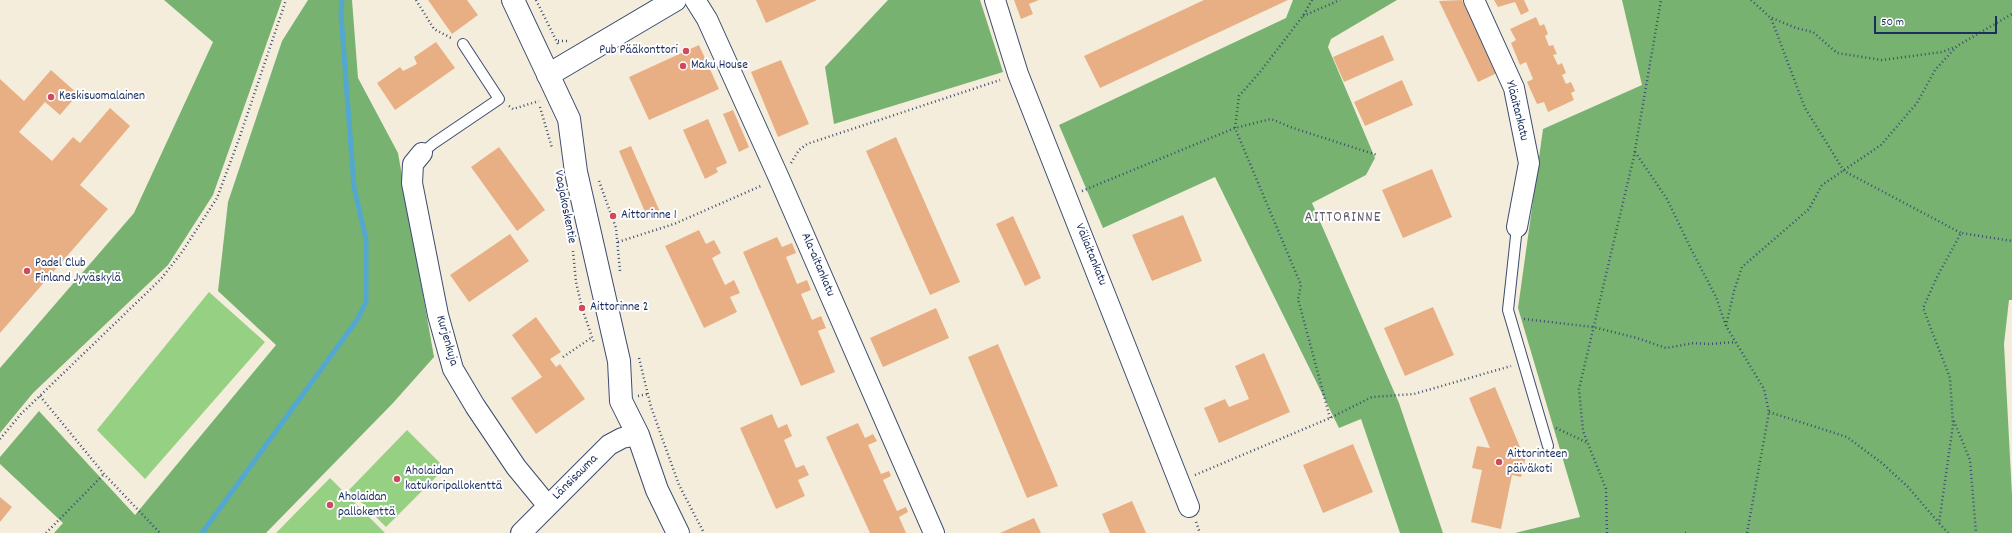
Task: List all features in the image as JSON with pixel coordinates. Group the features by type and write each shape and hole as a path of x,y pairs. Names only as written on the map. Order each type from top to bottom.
{"main road":[{"name":"Vaajakoskentie","path":"513,0 548,75 553,124 576,172 619,361 636,397 638,435 658,490 678,533"},
{"path":"548,75 675,0"}],"street":[{"name":"Ala-aitankatu","path":"695,0 707,19 779,178 934,533"},
{"name":"Väliaitankatu","path":"995,0 1018,74 1190,507"},
{"name":"Yläaitankatu","path":"1474,0 1514,88 1529,163 1517,227"},
{"name":"Kurjenkuja","path":"422,153 413,164 412,183 438,315 453,369 475,406 516,467 548,506"},
{"name":"Länsisauma","path":"522,533 609,444 622,438 638,435"}],"lane":[{"path":"422,153 434,143 499,99 463,44"},
{"path":"1517,227 1508,310 1548,446"}],"path":[{"path":"0,439 21,414 161,279 182,252 217,198 239,139 286,0"},
{"path":"416,0 434,29 463,44"},
{"path":"1312,0 1303,16 1260,72 1239,96 1235,128 1301,285 1298,299 1330,418"},
{"path":"1303,16 1340,0"},
{"path":"1607,533 1606,489 1583,431 1579,388 1634,152 1661,0"},
{"path":"1751,0 1772,18 1796,28 1813,32 1837,53 1882,60 1942,52 1957,46 2012,14"},
{"path":"1772,18 1805,108 1844,171 1961,233 2012,241"},
{"path":"1726,326 1734,291 1742,267 1809,209 1822,186 1881,145 1917,103 1936,70 1957,46"},
{"path":"618,242 674,224 779,178 786,170 798,150 807,144 1018,74"},
{"name":"Vaajakoskentie","path":"537,97 554,155"},
{"path":"513,109 539,101"},
{"path":"1067,197 1235,128 1271,119 1293,128 1377,155"},
{"path":"1634,152 1667,199 1716,296 1726,326 1764,389 1769,412 1748,533"},
{"path":"1939,523 1953,418 1950,378 1923,308 1937,277 1961,233"},
{"name":"Vaajakoskentie","path":"572,243 576,282 591,338 595,344"},
{"path":"1510,317 1593,327 1637,338 1666,348 1694,343 1709,344 1735,342"},
{"path":"563,357 591,338"},
{"path":"1179,482 1330,418 1372,397 1414,394 1524,363"},
{"path":"40,396 104,474 160,533"},
{"path":"651,407 679,484 704,533"},
{"path":"1769,412 1847,437 1882,464 1908,487 1948,533"},
{"path":"1953,418 1970,460 1976,533"},
{"path":"1541,421 1588,443"},
{"path":"46,533 104,474"}],"green space":[{"path":"164,0 282,0 213,195 168,265 33,393 0,433 0,368 134,213 213,42"},
{"path":"308,0 352,0 358,78 398,153 434,357 393,403 266,533 54,533 63,523 0,464 0,457 39,411 135,515 276,345 218,291 228,202 282,41"},
{"path":"888,0 980,0 1003,72 834,124 825,67"},
{"path":"1293,0 1397,0 1331,39 1328,47 1375,158 1366,175 1312,203 1399,403 1443,533 1400,533 1361,419 1339,428 1215,177 1103,228 1059,125 1286,18"},
{"path":"1622,0 2012,0 2012,300 2009,300 2004,344 2012,495 2012,533 1515,533 1580,517 1518,308 1543,129 1642,85"},
{"path":"209,292 265,342 145,479 97,430"},
{"name":"Aholaidan katukoripallokenttä","path":"407,430 445,468 386,527 349,490"},
{"name":"Aholaidan pallokenttä","path":"330,478 385,533 276,533"}],"building":[{"path":"428,0 467,0 478,15 452,34"},
{"path":"756,0 817,0 766,23"},
{"path":"1014,0 1039,0 1029,4 1033,14 1021,19"},
{"path":"1204,0 1288,0 1100,88 1084,56"},
{"path":"1462,0 1497,73 1478,82 1439,1"},
{"path":"1494,0 1524,0 1529,11 1521,15 1515,2 1498,7"},
{"path":"1536,17 1540,26 1544,24 1548,34 1545,36 1549,46 1553,45 1557,54 1553,55 1558,65 1562,63 1566,73 1562,75 1566,84 1571,82 1575,91 1571,93 1574,100 1548,112 1544,102 1537,104 1527,82 1533,79 1526,62 1520,65 1511,43 1516,40 1510,29"},
{"path":"1383,35 1394,60 1344,82 1333,57"},
{"path":"436,42 455,68 395,110 377,83 400,67 403,71 417,64 414,57"},
{"path":"699,45 719,89 649,120 629,77"},
{"path":"781,60 809,124 778,137 751,72"},
{"name":"Padel Club Finland Jyväskylä","path":"51,70 78,94 60,115 45,102 19,132 52,161 73,137 80,143 110,108 130,126 80,185 108,209 0,333 0,79 24,101"},
{"path":"1402,80 1413,105 1365,126 1354,102"},
{"path":"733,110 749,147 739,152 723,114"},
{"path":"708,119 727,163 716,168 718,172 705,179 683,130"},
{"path":"896,137 960,282 930,295 866,151"},
{"path":"631,146 661,214 648,219 619,151"},
{"path":"499,147 545,210 517,231 471,167"},
{"path":"1432,169 1452,217 1403,238 1382,190"},
{"path":"1183,215 1202,261 1152,281 1132,235"},
{"path":"1013,216 1041,278 1025,286 996,224"},
{"path":"699,230 706,244 714,240 721,253 712,258 725,285 734,280 740,293 730,297 737,312 704,328 665,246"},
{"path":"510,234 529,261 469,302 450,275"},
{"path":"777,237 782,247 792,243 796,253 786,257 797,284 807,280 811,290 801,294 812,320 821,316 826,328 818,331 835,372 801,386 743,252"},
{"path":"1433,307 1454,355 1405,376 1384,328"},
{"path":"936,308 949,338 883,367 870,338"},
{"path":"536,317 561,352 550,359 556,367 560,364 585,399 536,434 511,398 542,377 512,335"},
{"path":"998,344 1058,486 1027,498 968,357"},
{"path":"1264,353 1290,412 1219,443 1204,408 1225,399 1229,407 1249,399 1235,366"},
{"name":"Aittorinteen päiväkoti","path":"1495,387 1522,452 1517,454 1526,456 1521,477 1512,475 1501,529 1471,522 1482,470 1472,468 1477,446 1490,448 1469,398"},
{"path":"772,414 778,428 787,424 792,436 784,440 796,468 804,465 809,475 798,480 805,496 776,509 740,428"},
{"path":"858,423 865,438 873,434 877,441 868,445 881,474 889,471 891,476 883,480 897,511 906,507 908,512 899,517 906,533 870,533 826,437"},
{"path":"1353,444 1373,492 1323,513 1303,465"},
{"path":"0,497 12,507 0,522"},
{"path":"1132,501 1146,533 1110,533 1102,514"},
{"path":"1034,518 1041,533 1000,533"}],"waterway":[{"path":"202,533 357,320 366,302 366,239 354,187 341,14 342,0"}],"place":[{"name":"Pub Pääkonttori","path":"686,51"},
{"name":"Maku House","path":"683,66"},
{"name":"Keskisuomalainen","path":"51,97"},
{"name":"Aittorinne 1","path":"613,216"},
{"name":"Padel Club Finland Jyväskylä","path":"27,271"},
{"name":"Aittorinne 2","path":"582,308"},
{"name":"Aittorinteen päiväkoti","path":"1499,462"},
{"name":"Aholaidan katukoripallokenttä","path":"397,479"},
{"name":"Aholaidan pallokenttä","path":"330,505"}],"district":[{"name":"AITTORINNE","path":"1343,219"}]}
